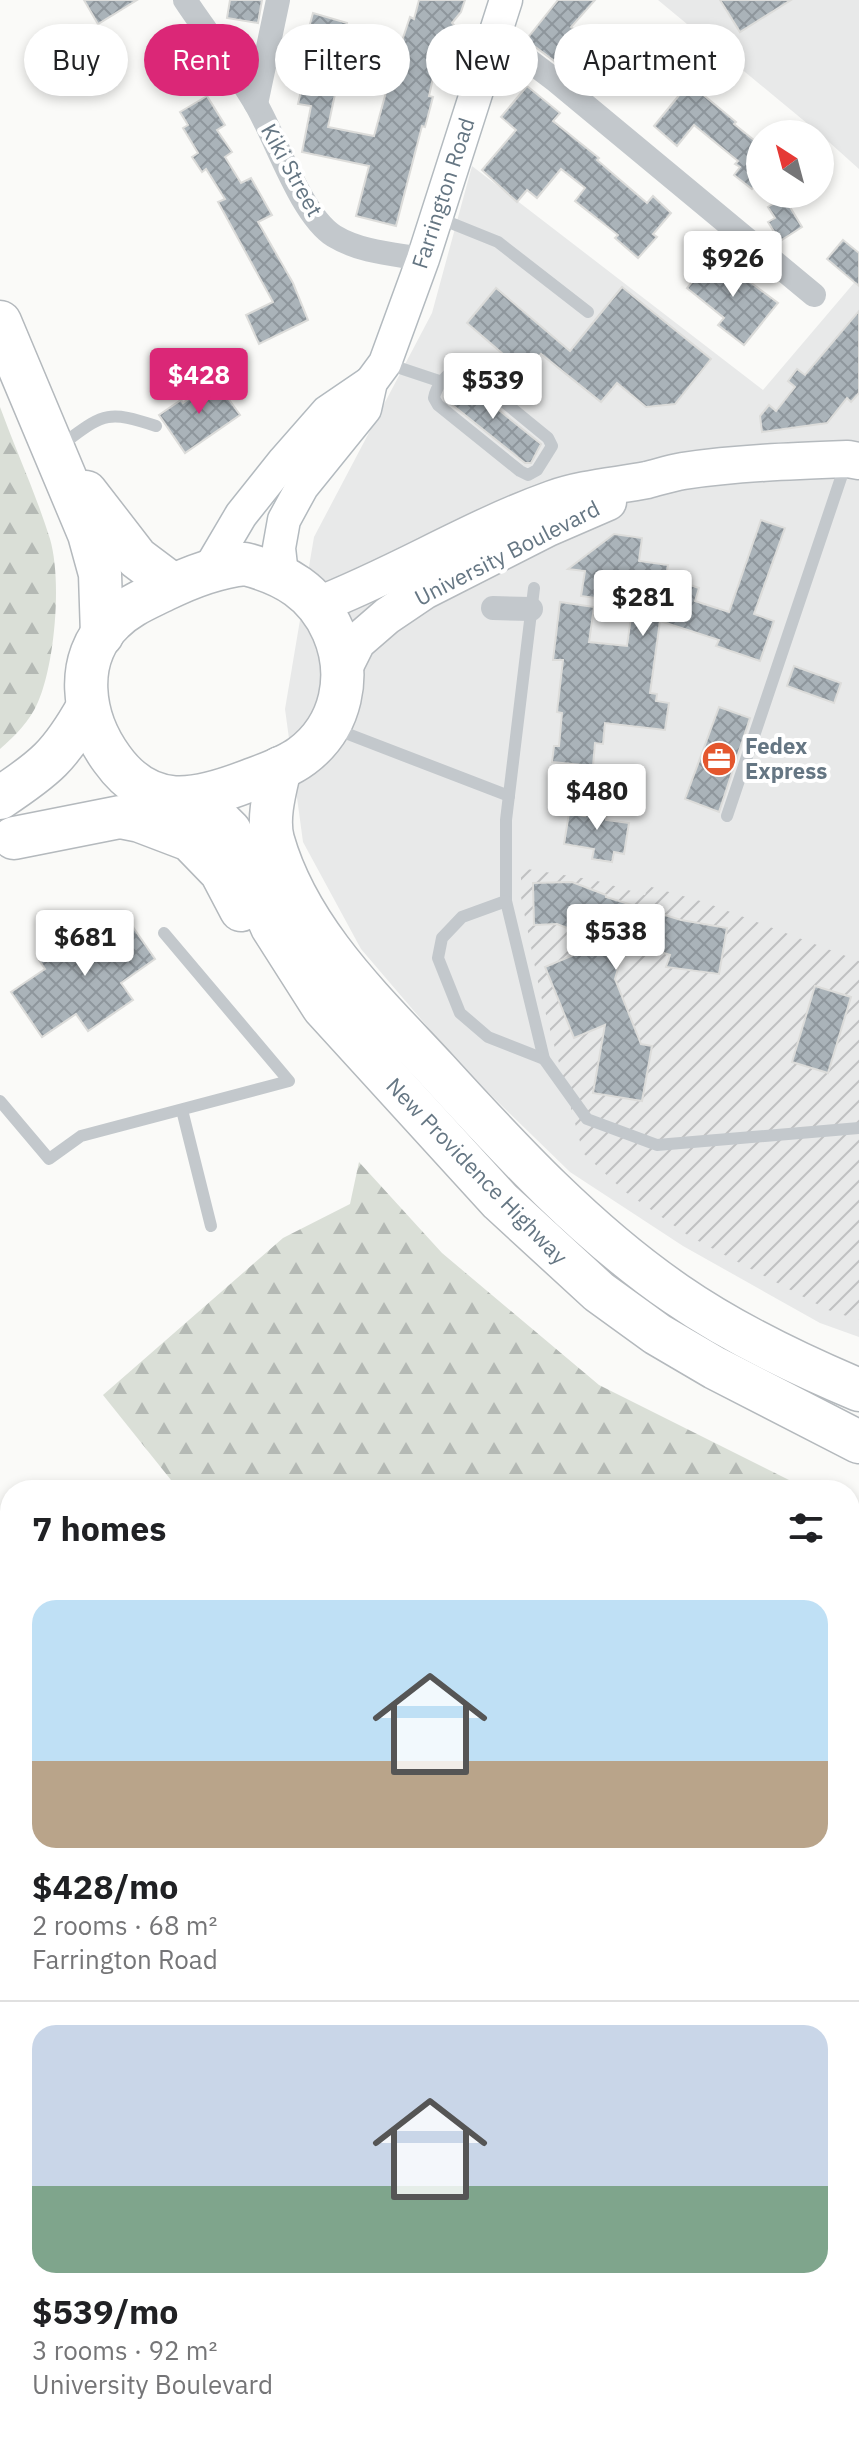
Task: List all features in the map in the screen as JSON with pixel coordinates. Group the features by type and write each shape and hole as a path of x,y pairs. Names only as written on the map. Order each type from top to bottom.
{"highway":[{"path":"0,322 89,534 100,574 102,635"},
{"path":"58,454 137,558 190,578"},
{"path":"245,564 282,575 318,605 328,619 338,644 343,670 343,693 328,726 303,755 280,768 213,795 197,798 163,796 132,780 104,748 87,708 89,661 111,623 131,606 190,578 245,564"},
{"path":"0,798 48,765 69,741 87,708"},
{"name":"New Providence Highway","path":"280,768 273,796 272,836 285,875 301,907 371,999 481,1118 578,1214 674,1293 706,1314 811,1370 859,1390"},
{"path":"7,843 72,805 132,780"},
{"name":"New Providence Highway","path":"197,798 230,831 272,927 323,1007 500,1201 599,1292 657,1334 715,1368 859,1442"},
{"path":"7,843 120,817 140,821 190,840 221,872 253,934 288,981 323,1007"}],"main road":[{"name":"University Boulevard","path":"318,605 364,587 469,533 548,481 590,489 648,480 680,471 855,455"},
{"name":"University Boulevard","path":"343,670 357,642 387,616 424,591 548,528 597,509 648,480"}],"street":[{"name":"Kiki Street","path":"185,0 256,104 303,198 327,231 356,246 423,259"},
{"name":"Kiki Street","path":"256,104 278,0"},
{"name":"Farrington Road","path":"498,24 506,0"},
{"path":"538,67 814,295"},
{"name":"Farrington Road","path":"282,575 279,548 284,520 302,487 365,409 423,259 475,96"},
{"path":"190,578 327,412 378,373"},
{"path":"493,608 533,598"}],"lane":[{"path":"436,217 498,242 588,312"},
{"path":"457,368 465,370 548,438 552,446 548,481 520,471 438,405 434,398 442,382 457,368"},
{"path":"378,373 442,382"},
{"path":"58,454 109,415 125,415 156,426"},
{"path":"727,816 855,455"},
{"path":"533,598 506,820 506,901 544,1059 587,1119 657,1145 859,1128"},
{"path":"328,726 509,796"},
{"path":"506,901 462,917 442,938 438,958 460,1013 488,1037 544,1059"},
{"path":"0,1101 49,1159 81,1136 289,1081 164,933"},
{"path":"182,1110 211,1226"}],"shaded area":[{"path":"658,0 859,0 859,169 834,147 834,120 803,120 745,72 745,24 687,24"},
{"path":"472,166 763,390 859,277 859,1337 820,1323 683,1246 570,1172 461,1066 361,949 303,842 285,709 314,537 432,313"},
{"path":"521,868 594,880 645,895 648,886 704,902 859,961 859,1320 828,1310 689,1236 624,1191 583,1153 540,992 521,897"}],"green space":[{"path":"0,407 50,539 56,598 49,666 38,702 22,728 0,749"},
{"path":"359,1162 442,1253 599,1385 789,1480 171,1480 103,1395 283,1238 350,1204"}],"building":[{"path":"84,0 137,0 98,24"},
{"path":"230,0 262,0 258,23 227,18"},
{"path":"419,0 465,0 453,24 426,24 426,96 433,97 425,127 422,126 396,226 356,216 369,166 302,152 311,106 298,104 300,96 335,96 328,127 374,136 385,96 410,96 408,24 410,17 414,19"},
{"path":"558,0 595,0 574,24 554,24 554,61 538,49 538,25"},
{"path":"720,0 791,0 745,29 745,24 735,24"},
{"path":"313,13 347,24 310,24"},
{"path":"538,95 560,113 553,121 647,203 653,196 671,213 653,234 657,237 638,258 615,238 618,235 575,201 585,188 561,169 537,198 527,190 517,202 482,170 516,130 501,117 519,96"},
{"path":"207,96 225,125 217,130 232,152 225,157 241,183 251,178 272,215 258,222 293,283 308,320 259,344 246,315 273,302 218,202 225,199 206,169 202,172 192,157 198,153 183,128 188,125 180,112"},
{"path":"678,96 705,96 746,134 746,184 734,175 740,167 735,164 738,161 694,125 677,146 654,126"},
{"path":"769,208 791,208 802,227 780,241 768,222 775,218"},
{"path":"843,240 859,253 859,286 827,259"},
{"path":"714,255 778,303 744,345 718,325 724,318 687,288"},
{"path":"622,287 711,359 675,404 646,407 617,383 601,402 541,354 525,373 467,323 496,288 570,351"},
{"path":"859,311 859,393 851,402 847,398 827,423 762,432 760,416 769,405 776,411 795,387 788,381 797,369 805,375"},
{"path":"459,378 541,444 531,463 525,463 445,399 447,390"},
{"path":"215,380 240,415 185,453 159,415 181,400 183,403"},
{"path":"761,520 785,528 754,614 774,621 760,661 716,646 719,640 660,621 650,693 657,694 656,701 669,703 665,730 605,723 603,744 595,743 593,766 552,762 554,746 559,746 562,713 557,712 563,660 553,660 560,602 594,607 589,642 627,646 633,603 581,596 585,571 568,569 614,534 642,538 639,561 668,565 666,577 699,588 695,601 729,612"},
{"path":"794,666 841,683 834,703 787,686"},
{"name":"Fedex Express","path":"719,707 750,718 719,812 685,799"},
{"path":"588,801 608,805 606,820 629,823 624,854 614,852 612,862 592,859 594,849 564,844 569,813 585,816"},
{"path":"572,882 606,897 681,920 727,928 719,974 666,967 670,955 626,941 615,979 641,1044 652,1046 642,1101 593,1093 605,1025 574,1038 545,967 604,942 557,924 534,925 533,883"},
{"path":"124,914 155,959 121,983 133,1000 88,1031 76,1014 42,1037 11,992 45,969 39,960 84,929 90,937"},
{"path":"815,986 851,997 828,1073 792,1062"}],"place":[{"name":"Fedex Express","path":"719,759"}]}
